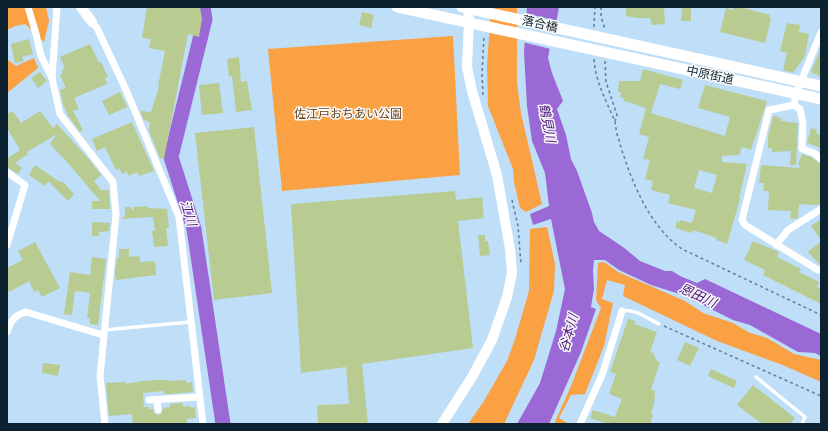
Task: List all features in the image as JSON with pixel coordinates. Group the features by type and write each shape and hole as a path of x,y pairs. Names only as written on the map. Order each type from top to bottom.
{"main road":[{"path":"397,7 477,26"},
{"name":"落合橋","path":"469,8 600,34"},
{"name":"落合橋","path":"477,26 600,54"},
{"name":"中原街道","path":"600,34 821,86"},
{"name":"中原街道","path":"600,54 795,99 821,99"}],"street":[{"path":"28,7 41,56 52,78 60,114 113,182 116,215 100,376 105,424"},
{"path":"52,78 56,7"},
{"path":"80,7 97,28 127,92 179,217 203,424"},
{"path":"442,424 472,377 492,340 507,298 512,273 510,249 496,175 472,91 467,67 477,26 469,8"},
{"path":"818,270 745,225 742,220 769,110 795,99 821,32"},
{"path":"795,99 800,109 803,123 802,149 821,159"},
{"path":"7,172 25,185 7,245"},
{"path":"776,245 788,230 821,209"},
{"path":"580,424 602,375 622,311"},
{"path":"7,332 14,317 26,312 104,333"},
{"path":"149,400 200,397"},
{"path":"157,400 158,410"}],"lane":[{"path":"622,311 627,310 635,312 659,324"},
{"path":"104,333 190,322"},
{"path":"756,378 805,417 802,424"}],"path":[{"path":"595,7 600,34"},
{"path":"600,34 605,28 601,16 601,7"},
{"path":"477,26 484,99"},
{"path":"600,54 606,82 617,114 615,121"},
{"path":"600,54 597,78 615,121 617,136 630,173 658,226 671,242 682,249 821,315"},
{"path":"510,196 518,226 521,267"},
{"path":"659,324 821,396"}],"green space":[{"path":"7,7 46,7 49,21 44,42 25,24 15,26 7,30"},
{"path":"491,7 517,7 517,83 521,113 542,204 526,212 520,208 514,182 513,169 488,106 487,66"},
{"name":"佐江戸おちあい公園","path":"453,36 460,175 282,191 268,49"},
{"path":"7,55 8,60 16,66 34,58 38,68 7,93"},
{"path":"547,227 555,264 554,291 534,360 504,424 468,424 484,401 507,361 515,339 529,291 530,229"},
{"path":"604,262 618,272 685,301 703,313 733,323 750,333 767,338 794,354 821,360 821,382 785,366 717,341 623,296 625,285 607,280 602,299 613,303 604,346 585,394 571,395 559,418 569,424 554,424 571,386 601,308 596,300 598,263"}],"water":[{"path":"527,7 559,7 548,58 563,101 557,109 566,135 571,159 577,171 594,222 599,231 623,247 640,261 665,271 672,271 697,283 705,279 821,334 821,356 815,353 798,352 750,325 733,320 683,295 651,285 619,270 605,260 594,260 594,289 591,307 596,309 581,352 549,424 517,424 540,383 556,331 565,289 551,219 533,225 530,214 549,206 545,173 532,141 527,106 524,52"}],"pier":[{"path":"524,13 559,21 556,36 551,49 522,42"}],"building":[{"path":"147,7 200,7 202,19 199,37 188,34 164,159 160,158 149,131 150,122 144,120 140,111 151,112 159,87 165,51 149,48 151,39 142,38"},
{"path":"626,7 664,7 665,24 652,25 650,18 626,16"},
{"path":"682,7 691,7 691,21 681,21"},
{"path":"733,7 740,7 770,15 769,18 771,19 765,43 720,32 726,8 733,10"},
{"path":"362,12 374,15 371,28 359,25"},
{"path":"787,23 800,25 799,32 809,34 805,56 793,73 783,70 787,53 780,51"},
{"path":"29,39 33,54 22,57 24,61 15,63 11,44"},
{"path":"90,44 108,77 105,78 107,84 74,98 79,109 73,111 83,130 80,132 68,116 63,104 60,90 66,88 60,75 63,73 62,70 65,68 60,57"},
{"path":"821,48 821,77 811,72"},
{"path":"239,57 241,82 247,81 252,110 236,112 232,76 229,77 227,59"},
{"path":"643,69 683,80 680,89 660,84 651,113 725,136 730,117 698,108 705,85 767,101 751,150 742,147 739,155 722,156 722,162 747,164 740,199 727,244 716,240 717,238 693,230 692,233 675,228 677,221 680,222 680,220 692,223 696,210 668,203 670,195 651,190 653,181 645,179 650,160 643,159 649,137 639,134 646,108 624,101 623,97 620,97 621,92 618,92 619,81 640,81","holes":["699,170 717,175 712,193 694,188"]},
{"path":"40,72 47,81 38,88 31,78"},
{"path":"219,83 223,113 202,115 199,85"},
{"path":"120,92 127,107 109,115 102,101"},
{"path":"13,111 21,123 40,111 53,128 57,124 101,175 94,181 101,190 109,190 110,209 92,209 92,201 100,201 50,144 57,134 27,152 28,154 15,163 22,168 18,174 7,167 7,157 8,158 20,150 7,128 7,114"},
{"path":"773,116 779,117 782,119 781,121 798,123 796,165 790,165 791,151 772,152 772,148 768,148 768,136"},
{"path":"132,122 154,171 139,176 137,172 129,176 127,172 122,174 120,169 116,170 105,147 97,151 92,139"},
{"path":"254,127 272,293 214,300 195,133"},
{"path":"811,128 817,130 816,133 821,135 821,148 807,143"},
{"path":"802,154 811,157 821,164 821,204 799,204 798,218 796,219 790,218 791,211 768,210 769,191 763,191 764,183 759,183 761,165 799,168 800,166 798,165"},
{"path":"35,165 60,182 62,181 74,194 68,201 48,181 45,186 29,175"},
{"path":"455,191 456,200 482,197 484,218 458,221 473,348 362,364 368,424 318,424 317,405 349,404 346,367 301,373 291,204"},
{"path":"148,206 148,208 167,209 169,228 166,228 168,246 154,247 152,231 155,231 153,217 121,219 125,216 125,207 130,207 133,211 133,207"},
{"path":"821,219 821,240 811,226"},
{"path":"92,222 110,223 109,231 99,232 99,236 92,236"},
{"path":"478,235 485,235 485,241 488,241 490,255 480,256"},
{"path":"753,241 779,252 777,257 801,269 799,272 819,282 817,287 821,289 821,304 763,275 765,270 744,260"},
{"path":"821,241 821,266 808,252"},
{"path":"35,242 60,288 42,297 38,290 34,292 29,281 9,292 7,287 7,268 23,260 18,251"},
{"path":"119,249 129,249 129,257 140,256 140,262 155,261 156,275 116,280 115,272 117,258 119,258"},
{"path":"92,257 106,259 98,325 90,324 90,318 87,318 90,293 75,291 72,315 64,314 70,272 90,275"},
{"path":"628,319 636,321 634,324 657,332 650,352 653,353 657,361 660,362 651,390 655,391 654,404 651,414 653,415 650,424 609,424 590,418 593,410 615,417 622,399 609,394 616,374 610,372"},
{"path":"685,342 699,348 690,366 677,360"},
{"path":"43,363 60,365 58,376 42,373"},
{"path":"711,369 737,381 734,388 708,376"},
{"path":"157,380 186,380 186,383 192,382 193,392 164,394 163,391 143,393 144,407 153,409 154,413 159,415 163,408 170,407 170,404 183,403 183,407 195,407 196,418 187,419 187,424 133,424 132,414 109,416 106,383 125,382 125,384"},
{"path":"753,385 795,418 790,424 762,424 737,405"}],"waterway":[{"name":"江川","path":"203,7 205,19 171,157 194,229 223,424"}],"water label":[{"name":"鶴見川","path":"548,123"},
{"name":"恩田川","path":"698,295"},
{"name":"谷本川","path":"568,333"}]}
